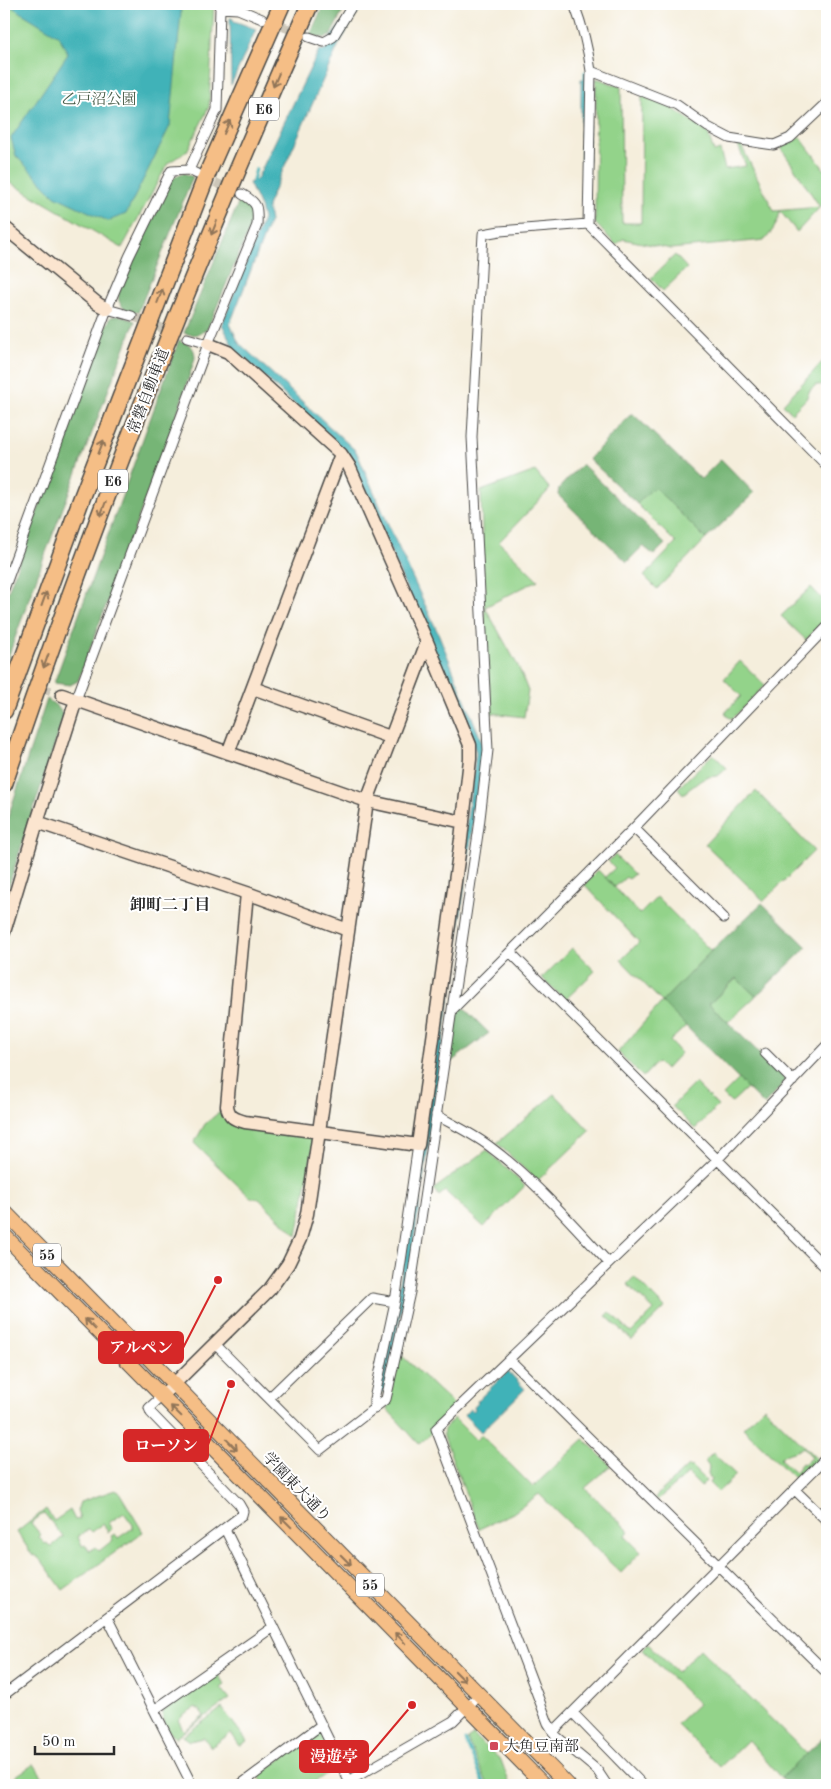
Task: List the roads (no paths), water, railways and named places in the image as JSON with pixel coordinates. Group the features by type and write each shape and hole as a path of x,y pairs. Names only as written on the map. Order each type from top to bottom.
{"highway":[{"name":"常磐自動車道","path":"4,711 198,172 267,22 282,4"},
{"name":"常磐自動車道","path":"4,784 42,672 103,507 168,340 237,188 302,36 310,4"}],"main road":[{"name":"学園東大通り","path":"4,1211 568,1785"},
{"name":"55","path":"4,1236 160,1397 296,1532 544,1785"}],"street":[{"path":"302,36 324,42 333,37 353,4"},
{"path":"574,4 590,57 591,71 588,224 827,466"},
{"path":"4,590 107,308 129,257 171,171 198,172 217,110 219,6 239,7 267,22"},
{"path":"591,71 677,105 708,127 730,138 774,145 790,138 827,103"},
{"path":"4,932 76,700 208,344 257,225 258,210 252,200 237,188"},
{"path":"214,1343 320,1450 386,1399 410,1292 488,750 472,437 483,234 588,224"},
{"path":"4,227 98,304 132,316"},
{"path":"188,338 228,352 341,454 427,642 470,745 463,822 418,1145 395,1302 374,1399 374,1409"},
{"path":"228,753 341,454"},
{"path":"452,1010 634,828 827,627"},
{"path":"4,1695 242,1516 243,1511 240,1504 151,1413 150,1408 270,1289 288,1264 300,1239 307,1214 320,1133 367,801 427,642"},
{"path":"253,688 390,736"},
{"path":"62,695 367,801 463,822"},
{"path":"37,822 348,930"},
{"path":"634,828 724,918"},
{"path":"246,893 227,1106 228,1113 234,1119 245,1122 418,1145"},
{"path":"510,952 827,1268"},
{"path":"607,1785 596,1770 553,1732 436,1429 717,1160 827,1045"},
{"path":"766,1052 793,1081"},
{"path":"436,1115 488,1146 528,1179 609,1263"},
{"path":"53,1286 66,1274"},
{"path":"269,1398 372,1298 395,1302"},
{"path":"509,1359 827,1673"},
{"path":"553,1732 827,1457"},
{"path":"795,1490 827,1521"},
{"path":"225,1528 350,1783 453,1721 479,1695"},
{"path":"107,1617 192,1785"},
{"path":"154,1710 273,1626"},
{"path":"573,1713 643,1785"},
{"path":"240,1785 321,1724"}],"water":[{"name":"乙戸沼公園","path":"7,4 179,4 181,12 170,126 126,214 108,221 55,196 16,156 11,138 68,54 59,36"},
{"path":"356,4 363,4 339,44 267,206 270,221 230,324 239,343 356,451 439,635 482,742 483,752 433,1116 408,1278 384,1392 379,1392 413,1214 476,752 349,454 234,349 222,324 263,219 260,207 249,183 257,179 319,50 326,51 325,45"},
{"path":"230,18 256,29 231,85"},
{"path":"581,79 589,79 588,163 581,162"},
{"path":"508,1371 525,1389 481,1432 464,1415 470,1409 473,1411 475,1409 477,1401"}],"waterway":[{"path":"585,72 585,81"},
{"path":"255,185 253,180 256,169"},
{"path":"465,1740 485,1785"}],"tunnel":[{"path":"270,22 300,33"},
{"path":"203,177 232,190"},
{"path":"132,316 187,338"},
{"path":"4,674 62,695"}],"place":[{"name":"アルペン","path":"218,1280"},
{"name":"ローソン","path":"231,1384"},
{"name":"漫遊亭","path":"412,1705"},
{"name":"大角豆南部","path":"494,1746"}],"district":[{"name":"卸町二丁目","path":"170,904"}]}
